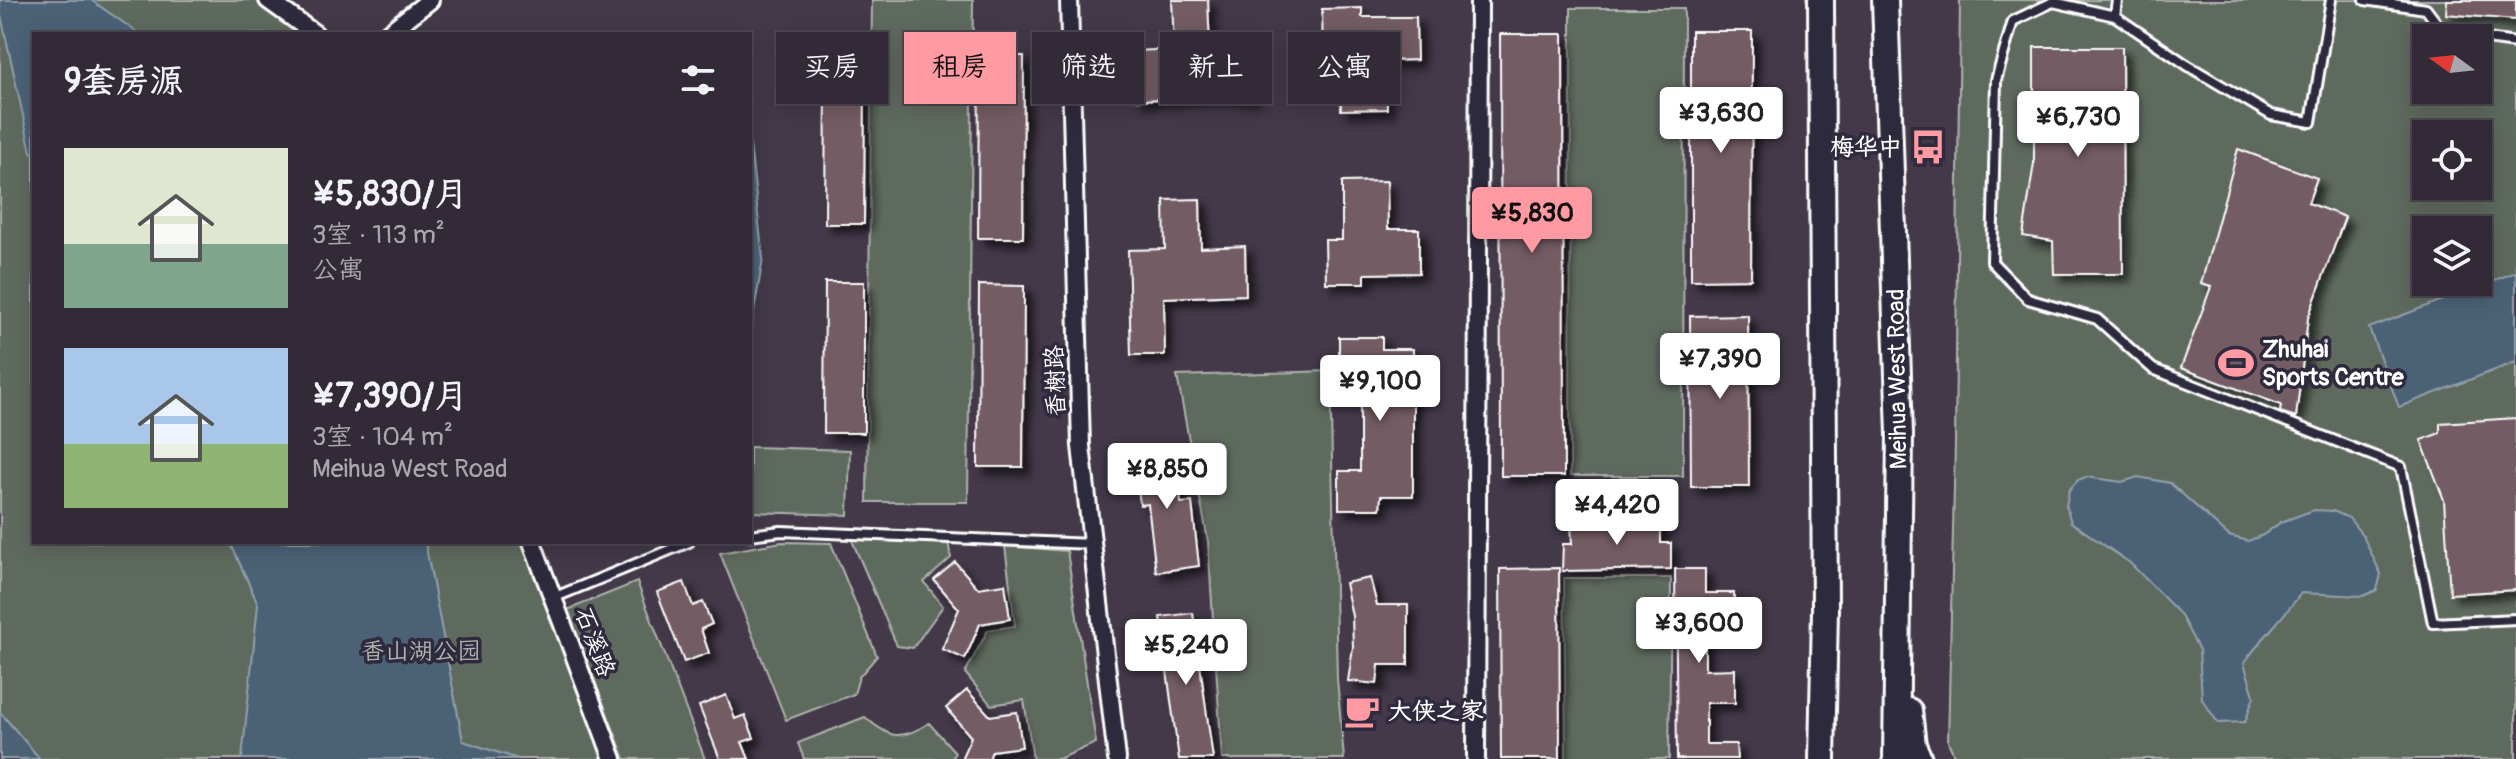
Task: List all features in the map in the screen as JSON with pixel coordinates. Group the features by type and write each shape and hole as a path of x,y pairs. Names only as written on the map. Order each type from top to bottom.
{"main road":[{"path":"1821,0 1825,609 1822,759"},
{"name":"Meihua West Road","path":"1885,0 1900,434 1896,759"},
{"path":"1897,612 1909,667 1909,724 1919,759"}],"street":[{"path":"268,0 312,32"},
{"path":"390,32 430,0"},
{"name":"香榭路","path":"1069,0 1081,446 1117,759"},
{"path":"1476,759 1479,0"},
{"name":"石溪路","path":"533,544 613,759"}],"lane":[{"path":"2115,16 2117,0"},
{"path":"2331,0 2311,122 2271,115 2187,65 2115,16 2053,2 2013,21 1996,80 1992,262 2028,299 2097,319 2153,369 2401,467 2433,623 2516,619"},
{"path":"2365,0 2426,9 2444,33 2516,43"},
{"path":"752,535 797,532 1092,544"},
{"path":"553,598 684,544"}],"green space":[{"name":"香山湖公园","path":"0,0 268,0 312,32 32,32 32,544 533,544 613,759 0,759"},
{"path":"872,0 973,0 973,32 904,32 904,104 972,104 968,502 867,502 871,104 888,104 888,32 872,32"},
{"name":"Zhuhai Sports Centre","path":"1960,0 2516,0 2516,759 1956,759 1948,742"},
{"path":"1571,8 1684,8 1683,476 1570,476"},
{"path":"1330,371 1337,678 1344,759 1222,759 1208,541 1177,376"},
{"path":"752,447 850,450 848,515 752,512"},
{"path":"851,538 948,542 951,558 924,582 943,606 913,648 897,646"},
{"path":"782,542 831,543 877,656 859,677 854,694 786,720 720,553"},
{"path":"1005,546 1067,551 1096,743 1059,759 1033,759 1024,700 991,705 965,673 988,630 1015,626"},
{"path":"1564,578 1671,578 1669,759 1566,759"},
{"path":"637,582 705,759 625,759 567,610"},
{"path":"865,717 882,730 896,735 911,733 929,723 955,752 952,759 804,759 798,743"}],"water":[{"path":"0,0 91,0 137,32 32,32 32,153 31,152"},
{"path":"752,162 763,259 752,323"},
{"path":"2516,272 2516,362 2399,407 2369,328 2453,296 2492,296 2492,281"},
{"path":"2086,477 2122,482 2138,477 2170,483 2229,536 2248,541 2281,522 2314,510 2333,511 2349,518 2363,536 2381,574 2377,590 2363,596 2301,593 2244,663 2254,696 2245,722 2218,723 2202,699 2199,650 2180,614 2130,563 2071,522 2066,506 2069,490 2078,480"},
{"path":"231,544 425,544 463,741 518,759 242,759 258,604"},
{"path":"0,712 40,759 0,759"}],"building":[{"path":"1172,0 1208,0 1209,32 1173,32"},
{"path":"2447,0 2516,0 2516,20 2446,14"},
{"path":"1362,8 1362,17 1416,17 1417,60 1400,61 1400,32 1323,32 1322,9"},
{"path":"1691,31 1752,31 1751,279 1691,280"},
{"path":"1500,34 1563,34 1564,476 1501,476"},
{"path":"2034,47 2122,47 2123,274 2054,274 2053,241 2023,236 2034,163"},
{"path":"1160,50 1160,99 1144,100 1144,51"},
{"path":"1016,56 1024,56 1023,238 978,238 979,104 1016,104"},
{"path":"826,104 865,104 864,224 825,224"},
{"path":"1341,104 1387,104 1387,109 1341,110"},
{"path":"2238,149 2317,178 2308,203 2345,217 2308,318 2296,417 2280,412 2281,405 2181,368 2211,287 2201,284"},
{"path":"1387,181 1388,229 1419,229 1419,273 1365,274 1365,283 1326,283 1325,240 1342,240 1342,182"},
{"path":"1200,199 1201,248 1245,246 1246,295 1164,298 1165,355 1131,355 1128,250 1165,249 1164,200"},
{"path":"825,282 864,282 864,433 824,433"},
{"path":"979,285 1024,286 1023,467 978,467"},
{"path":"1748,315 1749,487 1691,487 1690,316"},
{"path":"1339,337 1382,337 1382,349 1413,349 1413,496 1381,496 1380,509 1339,509 1339,471 1360,471 1360,375 1339,375"},
{"path":"2516,418 2516,590 2450,594 2444,500 2421,440 2440,433 2440,423"},
{"path":"1174,448 1181,503 1192,502 1199,566 1156,572 1148,504 1140,505 1134,453"},
{"path":"1640,516 1661,522 1661,543 1671,543 1671,569 1562,571 1563,544 1572,544 1571,524 1577,520 1590,520 1595,524 1626,523"},
{"path":"955,562 978,588 1005,584 1010,619 980,624 965,659 942,649 959,609 934,580"},
{"path":"1559,568 1560,759 1501,759 1500,569"},
{"path":"1675,569 1705,569 1705,593 1734,593 1734,623 1705,623 1705,670 1735,669 1735,703 1706,703 1706,744 1736,744 1737,759 1677,759"},
{"path":"1370,578 1377,605 1408,605 1408,665 1379,665 1377,684 1348,681 1353,647 1352,616 1345,583"},
{"path":"684,582 693,606 703,602 712,624 701,629 709,653 684,662 657,592"},
{"path":"1193,613 1213,759 1179,759 1171,701 1160,617"},
{"path":"967,690 990,716 1017,712 1022,747 992,751 989,759 961,759 971,737 946,708"},
{"path":"726,695 735,719 745,715 754,738 742,742 749,759 720,759 699,706"}],"place":[{"name":"梅华中","path":"1928,147"},
{"name":"Zhuhai Sports Centre","path":"2236,363"},
{"name":"大侠之家","path":"1362,711"}]}
